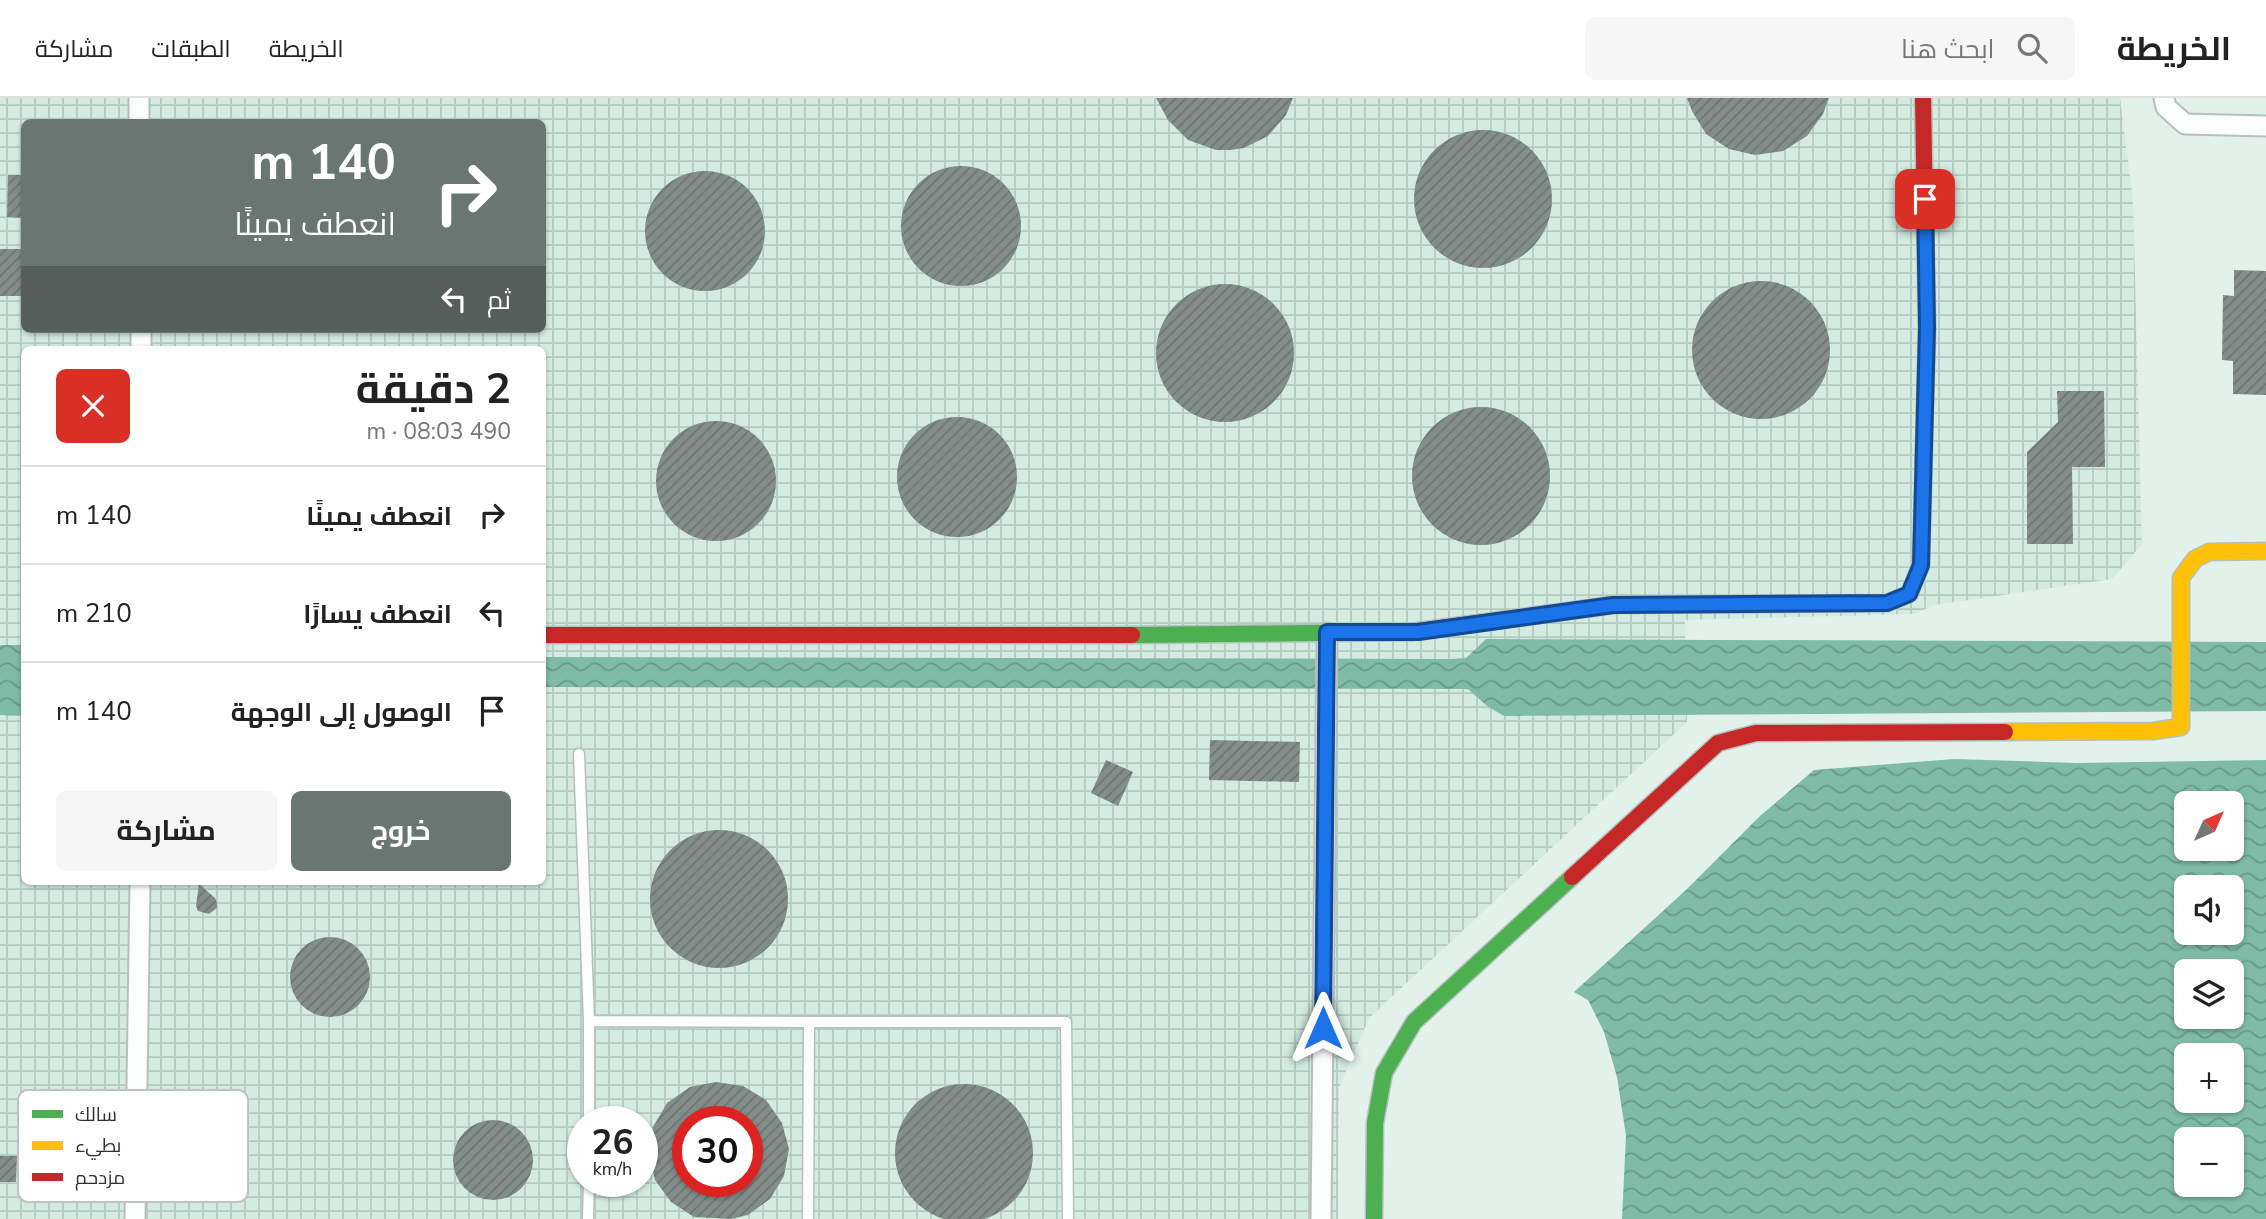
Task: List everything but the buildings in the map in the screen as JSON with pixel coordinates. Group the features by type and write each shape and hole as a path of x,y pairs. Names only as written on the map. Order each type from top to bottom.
{"street":[{"path":"139,98 139,119"},
{"path":"546,635 1326,641 1418,632 1613,605 1887,603 1909,594 1921,565 1927,327 1923,98"},
{"path":"2164,98 2166,107 2185,124 2266,127"},
{"path":"1374,1219 1375,1123 1384,1073 1414,1022 1718,743 1756,733 2153,731 2181,727 2181,578 2195,559 2209,552 2266,551"},
{"path":"1321,1219 1326,641"},
{"path":"137,1090 140,885"}],"lane":[{"path":"579,754 589,1021 589,1106"},
{"path":"589,1021 1066,1022 1068,1219"},
{"path":"808,1219 809,1022"},
{"path":"589,1197 589,1219"}],"shaded area":[{"path":"0,98 2120,98 2133,199 2142,544 2112,579 1935,605 1914,614 1685,620 1687,722 1369,1018 1339,1088 1338,1219 0,1219"}],"water":[{"path":"1486,639 2266,642 2266,711 1504,716 1487,706 1468,689 546,687 546,657 1466,658"},
{"path":"0,645 21,645 21,716 0,715"},
{"path":"1954,759 2076,763 2266,760 2266,1219 1622,1219 1626,1136 1617,1077 1604,1032 1588,1000 1574,992 1686,890 1760,816 1814,770"}],"traffic: fast":[{"path":"1132,635 1411,632"},
{"path":"1374,1219 1375,1123 1384,1073 1414,1022 1572,877"}],"traffic: slow":[{"path":"1754,604 1887,603 1909,594 1921,565 1927,327 1925,217"},
{"path":"2005,732 2153,731 2181,727 2181,578 2195,559 2209,552 2266,551"}],"traffic: jam":[{"path":"1923,98 1925,217"},
{"path":"1411,632 1613,605 1754,604"},
{"path":"546,635 1132,635"},
{"path":"1572,877 1718,743 1756,733 2005,732"}],"route":[{"path":"1323,1028 1327,632 1418,632 1613,605 1887,603 1909,594 1921,565 1927,327 1925,199"}]}
